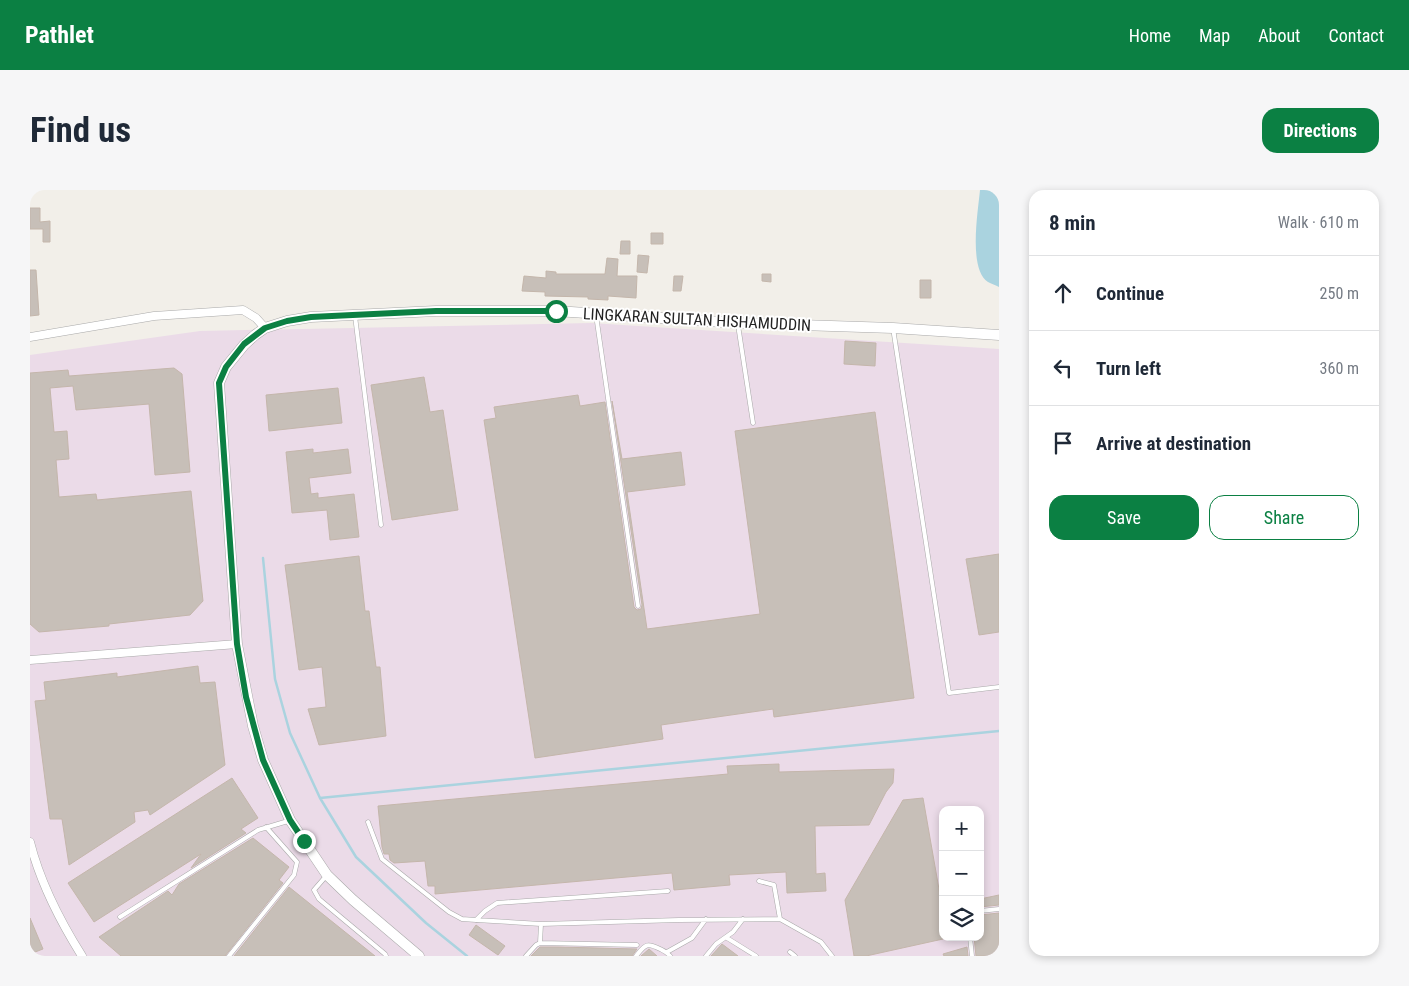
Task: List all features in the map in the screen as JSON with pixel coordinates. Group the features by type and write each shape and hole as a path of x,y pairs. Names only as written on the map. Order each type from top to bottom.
{"street":[{"path":"30,337 154,316 243,310 256,318 265,328"},
{"name":"LINGKARAN SULTAN HISHAMUDDIN","path":"419,956 353,900 327,875 290,820 263,760 253,726 237,644 219,383 226,367 244,344 265,328 287,321 311,317 436,311 556,311 737,323 893,328 999,335"},
{"path":"30,660 237,644"},
{"path":"30,842 43,882 82,956"}],"lane":[{"path":"596,313 638,606"},
{"path":"355,316 381,524"},
{"path":"737,323 753,423"},
{"path":"893,328 949,693 999,687"},
{"path":"120,917 258,830 290,820"},
{"path":"368,822 382,859 449,912 462,918 540,924 780,919 821,942 832,956"},
{"path":"230,956 294,875 297,862 266,827"},
{"path":"327,875 314,890 319,899 386,956"},
{"path":"759,881 774,885 780,919"},
{"path":"476,920 485,911 497,904 668,891"},
{"path":"984,911 999,909"},
{"path":"706,956 716,944 727,938 743,919"},
{"path":"636,956 646,945 651,944 668,954 692,938 706,920"},
{"path":"540,924 540,944"},
{"path":"727,938 756,956"},
{"path":"970,941 972,956"},
{"path":"526,956 536,945 540,944 637,945"},
{"path":"790,952 795,956"}],"shaded area":[{"path":"591,323 999,349 999,956 30,956 30,355 200,331"}],"water":[{"path":"980,190 999,190 999,287 988,282 982,275 978,265 976,225"}],"building":[{"path":"30,208 40,208 40,222 50,221 50,242 43,242 43,229 30,229"},
{"path":"651,233 663,233 663,244 651,244"},
{"path":"621,241 630,241 630,254 620,254"},
{"path":"638,255 649,256 647,273 637,272"},
{"path":"607,258 618,259 617,276 637,276 636,298 608,296 608,300 588,299 588,297 545,296 545,292 522,291 524,276 546,278 546,271 556,272 556,274 605,274"},
{"path":"30,270 36,270 39,315 30,316"},
{"path":"762,274 771,274 771,282 762,281"},
{"path":"674,276 683,276 681,291 673,291"},
{"path":"920,280 931,280 931,298 920,298"},
{"path":"845,341 876,343 875,366 844,364"},
{"path":"174,368 182,374 190,472 155,475 149,404 76,410 73,386 50,388 54,432 67,431 69,459 56,460 59,497 96,494 97,500 191,491 203,601 190,615 109,624 109,626 39,632 30,624 30,373 68,370 69,376"},
{"path":"424,377 430,412 443,410 458,510 392,520 371,385"},
{"path":"338,388 342,423 269,431 266,395"},
{"path":"578,395 580,406 605,402 634,607 637,610 641,609 642,605 612,401 622,459 681,452 685,485 627,492 647,629 760,614 735,431 875,412 914,698 774,717 773,709 661,725 663,739 535,758 484,420 496,418 494,407"},
{"path":"313,449 313,453 348,449 351,473 309,478 311,494 318,493 318,498 354,494 359,537 330,540 327,510 292,513 286,452"},
{"path":"999,554 999,632 979,635 966,559"},
{"path":"359,556 365,611 369,611 376,667 380,667 386,736 319,745 308,709 326,707 322,667 299,670 285,565"},
{"path":"198,666 200,683 215,682 225,765 150,815 148,810 134,812 135,822 69,865 62,819 50,819 35,701 46,700 44,682 117,673 117,677"},
{"path":"779,764 779,772 894,769 893,783 886,792 869,825 815,826 816,874 825,873 826,891 787,893 786,872 729,875 730,885 674,890 672,873 435,894 435,886 428,886 425,861 394,863 390,860 389,854 384,854 382,847 378,806 728,774 727,766"},
{"path":"232,778 258,818 241,829 246,833 191,868 201,854 94,922 68,883"},
{"path":"923,798 939,889 939,940 866,956 854,956 845,900 903,800"},
{"path":"253,838 289,867 279,880 283,883 225,956 121,956 99,937 168,891 172,895 179,884"},
{"path":"289,887 375,956 234,956"},
{"path":"999,895 999,905 984,907 984,898"},
{"path":"999,913 999,956 976,956 974,941 984,941 984,915"},
{"path":"30,918 43,949 30,954"},
{"path":"476,925 505,946 498,955 469,935"},
{"path":"722,944 738,956 711,956"},
{"path":"540,947 637,949 632,956 531,956"},
{"path":"967,947 968,956 944,956 943,954"},
{"path":"649,949 657,956 641,956"}],"waterway":[{"path":"263,558 275,679 290,733 320,798 356,857 426,923 467,956"},
{"path":"320,798 999,731"}],"route":[{"path":"304,841 290,820 263,760 246,697 237,644 219,383 226,367 244,344 255,335 265,328 287,321 311,317 436,311 556,311"}]}
